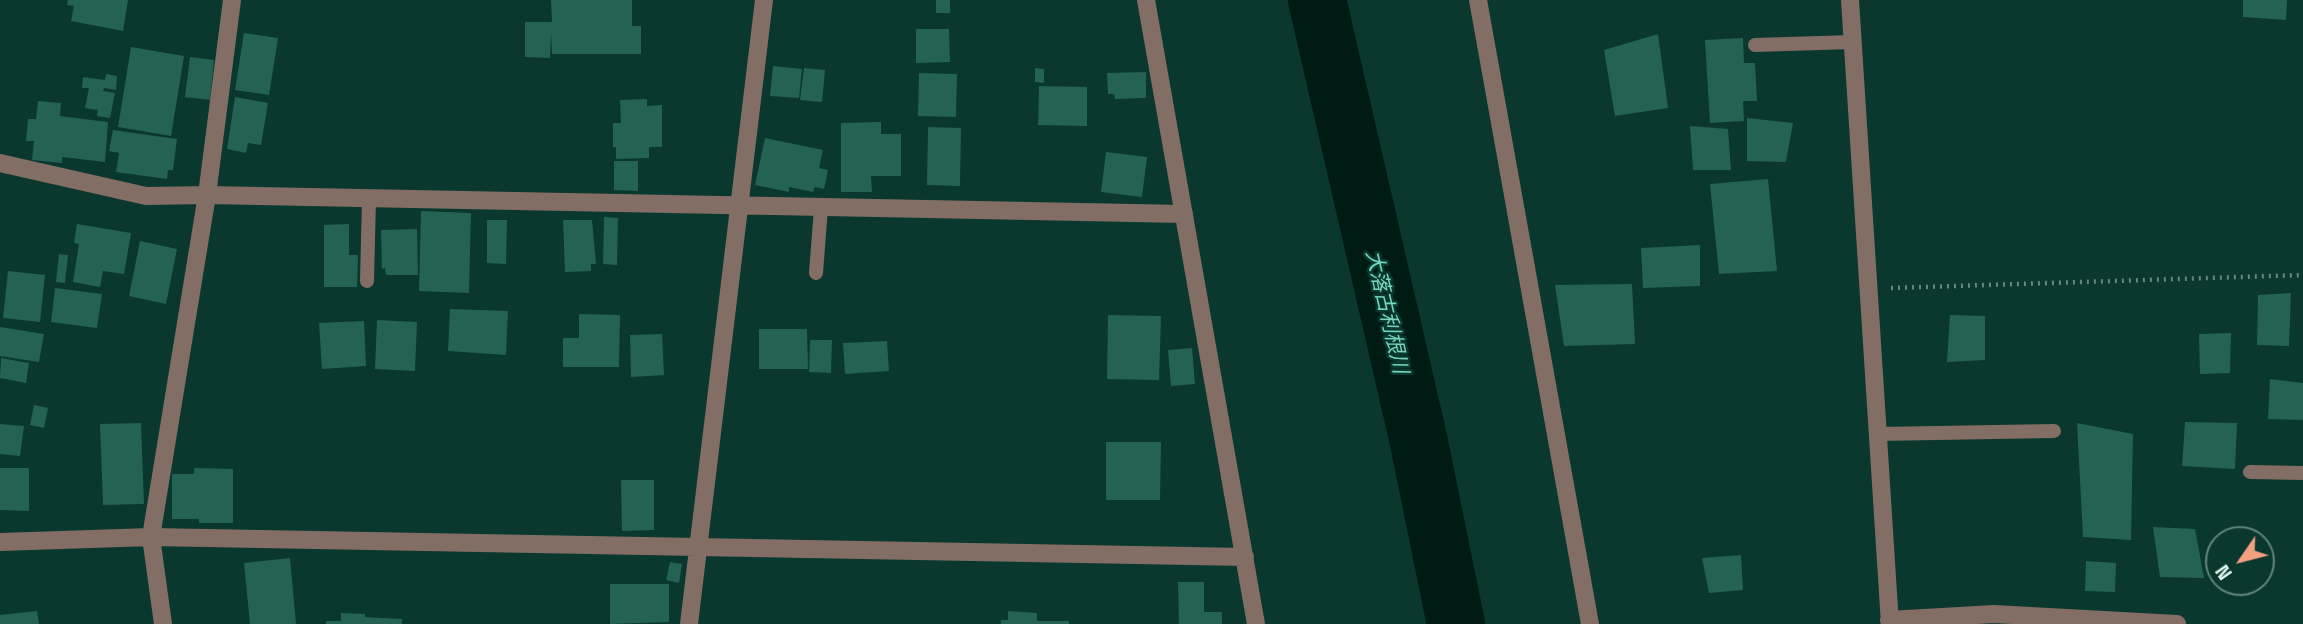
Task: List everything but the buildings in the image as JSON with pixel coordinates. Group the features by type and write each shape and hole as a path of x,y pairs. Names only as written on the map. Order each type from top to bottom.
{"street":[{"path":"163,624 150,537 206,195 232,0"},
{"path":"689,624 764,0"},
{"path":"1146,0 1256,624"},
{"path":"1478,0 1590,624"},
{"path":"1850,0 1889,622 1994,614 2178,624"},
{"path":"0,163 146,196 1184,214"},
{"path":"0,542 150,537 1245,557"}],"lane":[{"path":"1755,45 1852,42"},
{"path":"367,281 369,198"},
{"path":"816,273 821,208"},
{"path":"1877,434 2054,431"},
{"path":"2250,472 2303,473"}],"path":[{"path":"1868,289 2303,275"}],"waterway":[{"name":"大落古利根川","path":"1317,0 1418,438 1456,624"}]}
